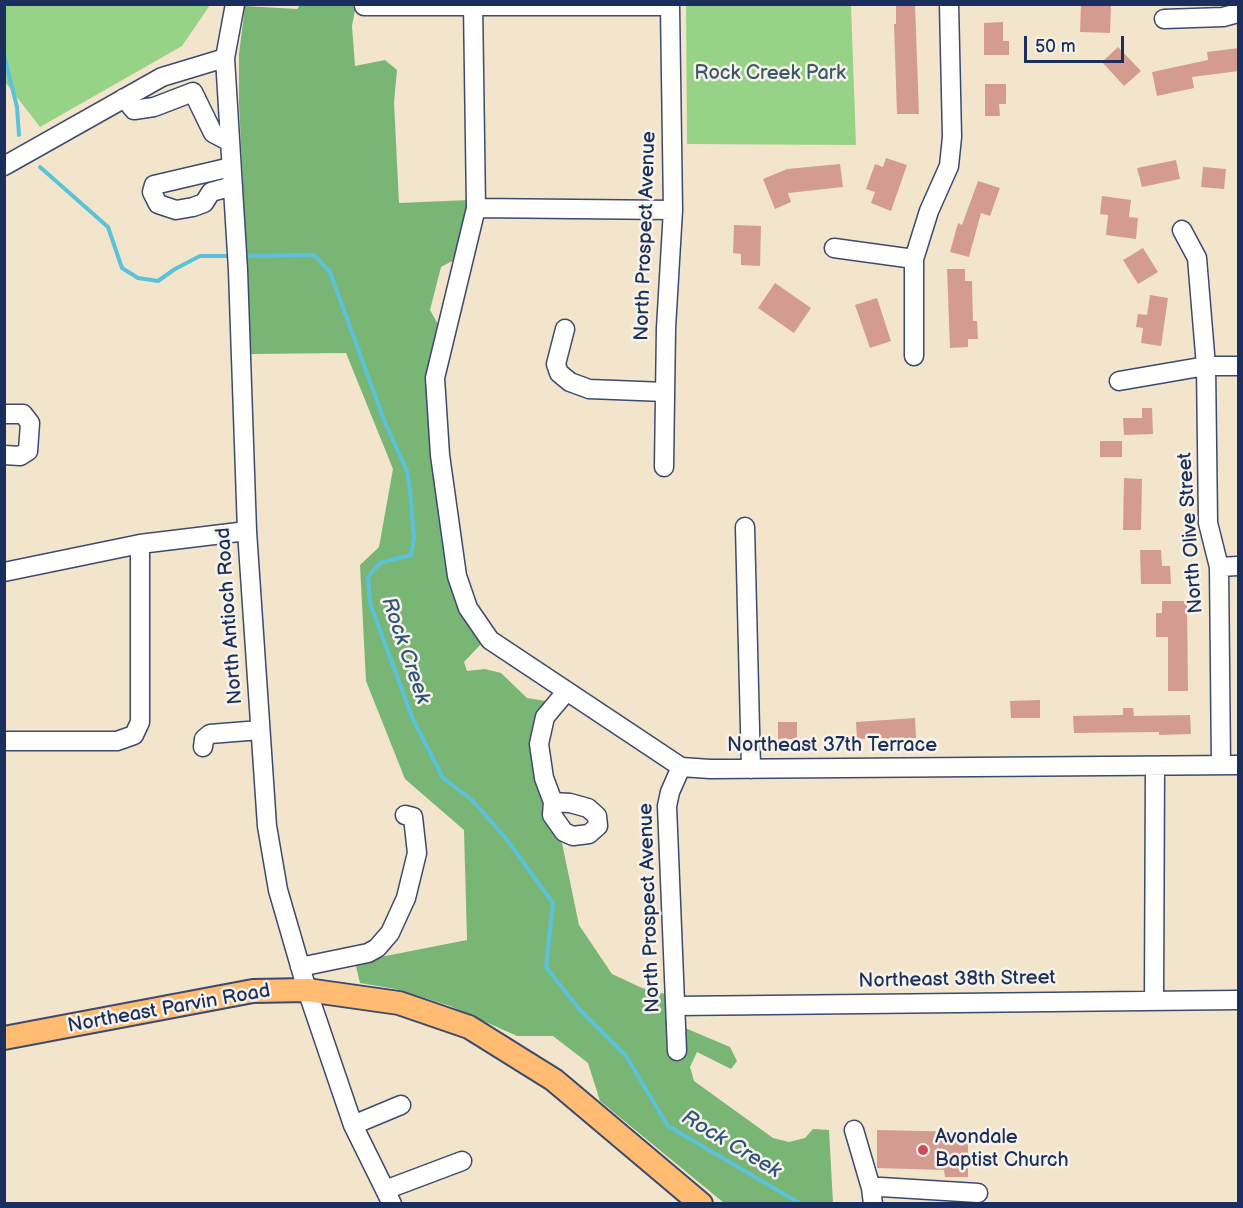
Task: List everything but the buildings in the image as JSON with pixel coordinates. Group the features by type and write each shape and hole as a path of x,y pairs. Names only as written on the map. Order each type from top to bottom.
{"main road":[{"name":"Northeast Parvin Road","path":"4,1038 253,991 307,990 399,1003 469,1028 554,1080 694,1202"}],"street":[{"name":"North Antioch Road","path":"235,4 225,58 238,270 247,531 267,826 278,890 307,990 352,1125 389,1197"},
{"path":"914,356 914,259 929,211 949,166 952,137 949,4"},
{"path":"364,6 473,6 476,208 435,378 440,455 457,576 474,619 490,640 681,767"},
{"name":"North Prospect Avenue","path":"473,6 670,6 673,210 666,328 664,467"},
{"path":"1164,19 1223,17 1239,13"},
{"path":"4,166 162,77 225,58"},
{"path":"124,98 134,110 154,107 193,92 213,133 230,142"},
{"path":"231,167 154,184 152,192 159,204 176,210 204,203 211,192 232,186"},
{"path":"476,208 673,210"},
{"name":"North Olive Street","path":"1182,230 1197,258 1206,366 1208,524 1219,567 1230,765"},
{"path":"834,248 914,259"},
{"path":"565,329 556,364 559,373 570,382 589,389 665,392"},
{"path":"1119,381 1206,366 1239,366"},
{"path":"4,414 23,414 30,423 28,451 20,456 4,455"},
{"path":"745,527 751,769"},
{"path":"4,572 140,544 247,531"},
{"path":"4,741 117,741 134,735 140,722 140,544"},
{"path":"1219,567 1239,566"},
{"path":"553,802 544,778 539,744 545,717 566,692"},
{"path":"203,747 204,739 210,734 260,730"},
{"name":"Northeast 37th Terrace","path":"681,767 751,769 1230,765"},
{"path":"1154,1000 1155,766"},
{"name":"North Prospect Avenue","path":"677,1051 667,806 670,792 681,767"},
{"path":"300,967 368,953 377,948 390,933 406,898 417,853 413,817 405,815"},
{"name":"Northeast 38th Street","path":"676,1006 1239,1000"},
{"path":"352,1125 401,1105"},
{"path":"854,1130 872,1196 978,1193"},
{"path":"389,1197 462,1161"}],"green space":[{"path":"5,4 210,5 182,46 40,127 5,82"},
{"path":"300,5 356,5 352,26 355,66 385,60 397,70 394,102 399,203 469,200 456,259 441,267 430,310 439,326 461,611 481,644 464,662 467,671 485,669 501,673 527,698 546,701 534,733 544,802 562,843 579,925 612,974 642,988 669,995 671,1022 730,1047 737,1061 731,1069 697,1052 690,1067 694,1081 773,1138 789,1142 805,1138 813,1129 829,1130 833,1203 724,1203 600,1101 588,1063 553,1036 517,1036 450,1006 396,989 360,983 355,962 467,940 464,830 405,779 366,681 360,565 379,547 393,469 346,353 251,354 239,103 239,54 245,6 297,9"},
{"name":"Rock Creek Park","path":"686,5 851,5 856,145 687,144"}],"waterway":[{"name":"Rock Creek","path":"4,55 17,107 19,135"},
{"name":"Rock Creek","path":"40,167 108,227 122,268 138,278 158,281 200,256 232,256"},
{"name":"Rock Creek","path":"243,256 314,255 330,272 384,420 407,471 410,489 414,539 411,555 380,563 368,577 370,603 412,717 443,778 472,800 504,836 553,903 546,967 580,1010 626,1056 668,1126 801,1204"}],"place":[{"name":"Avondale Baptist Church","path":"923,1150"}]}
